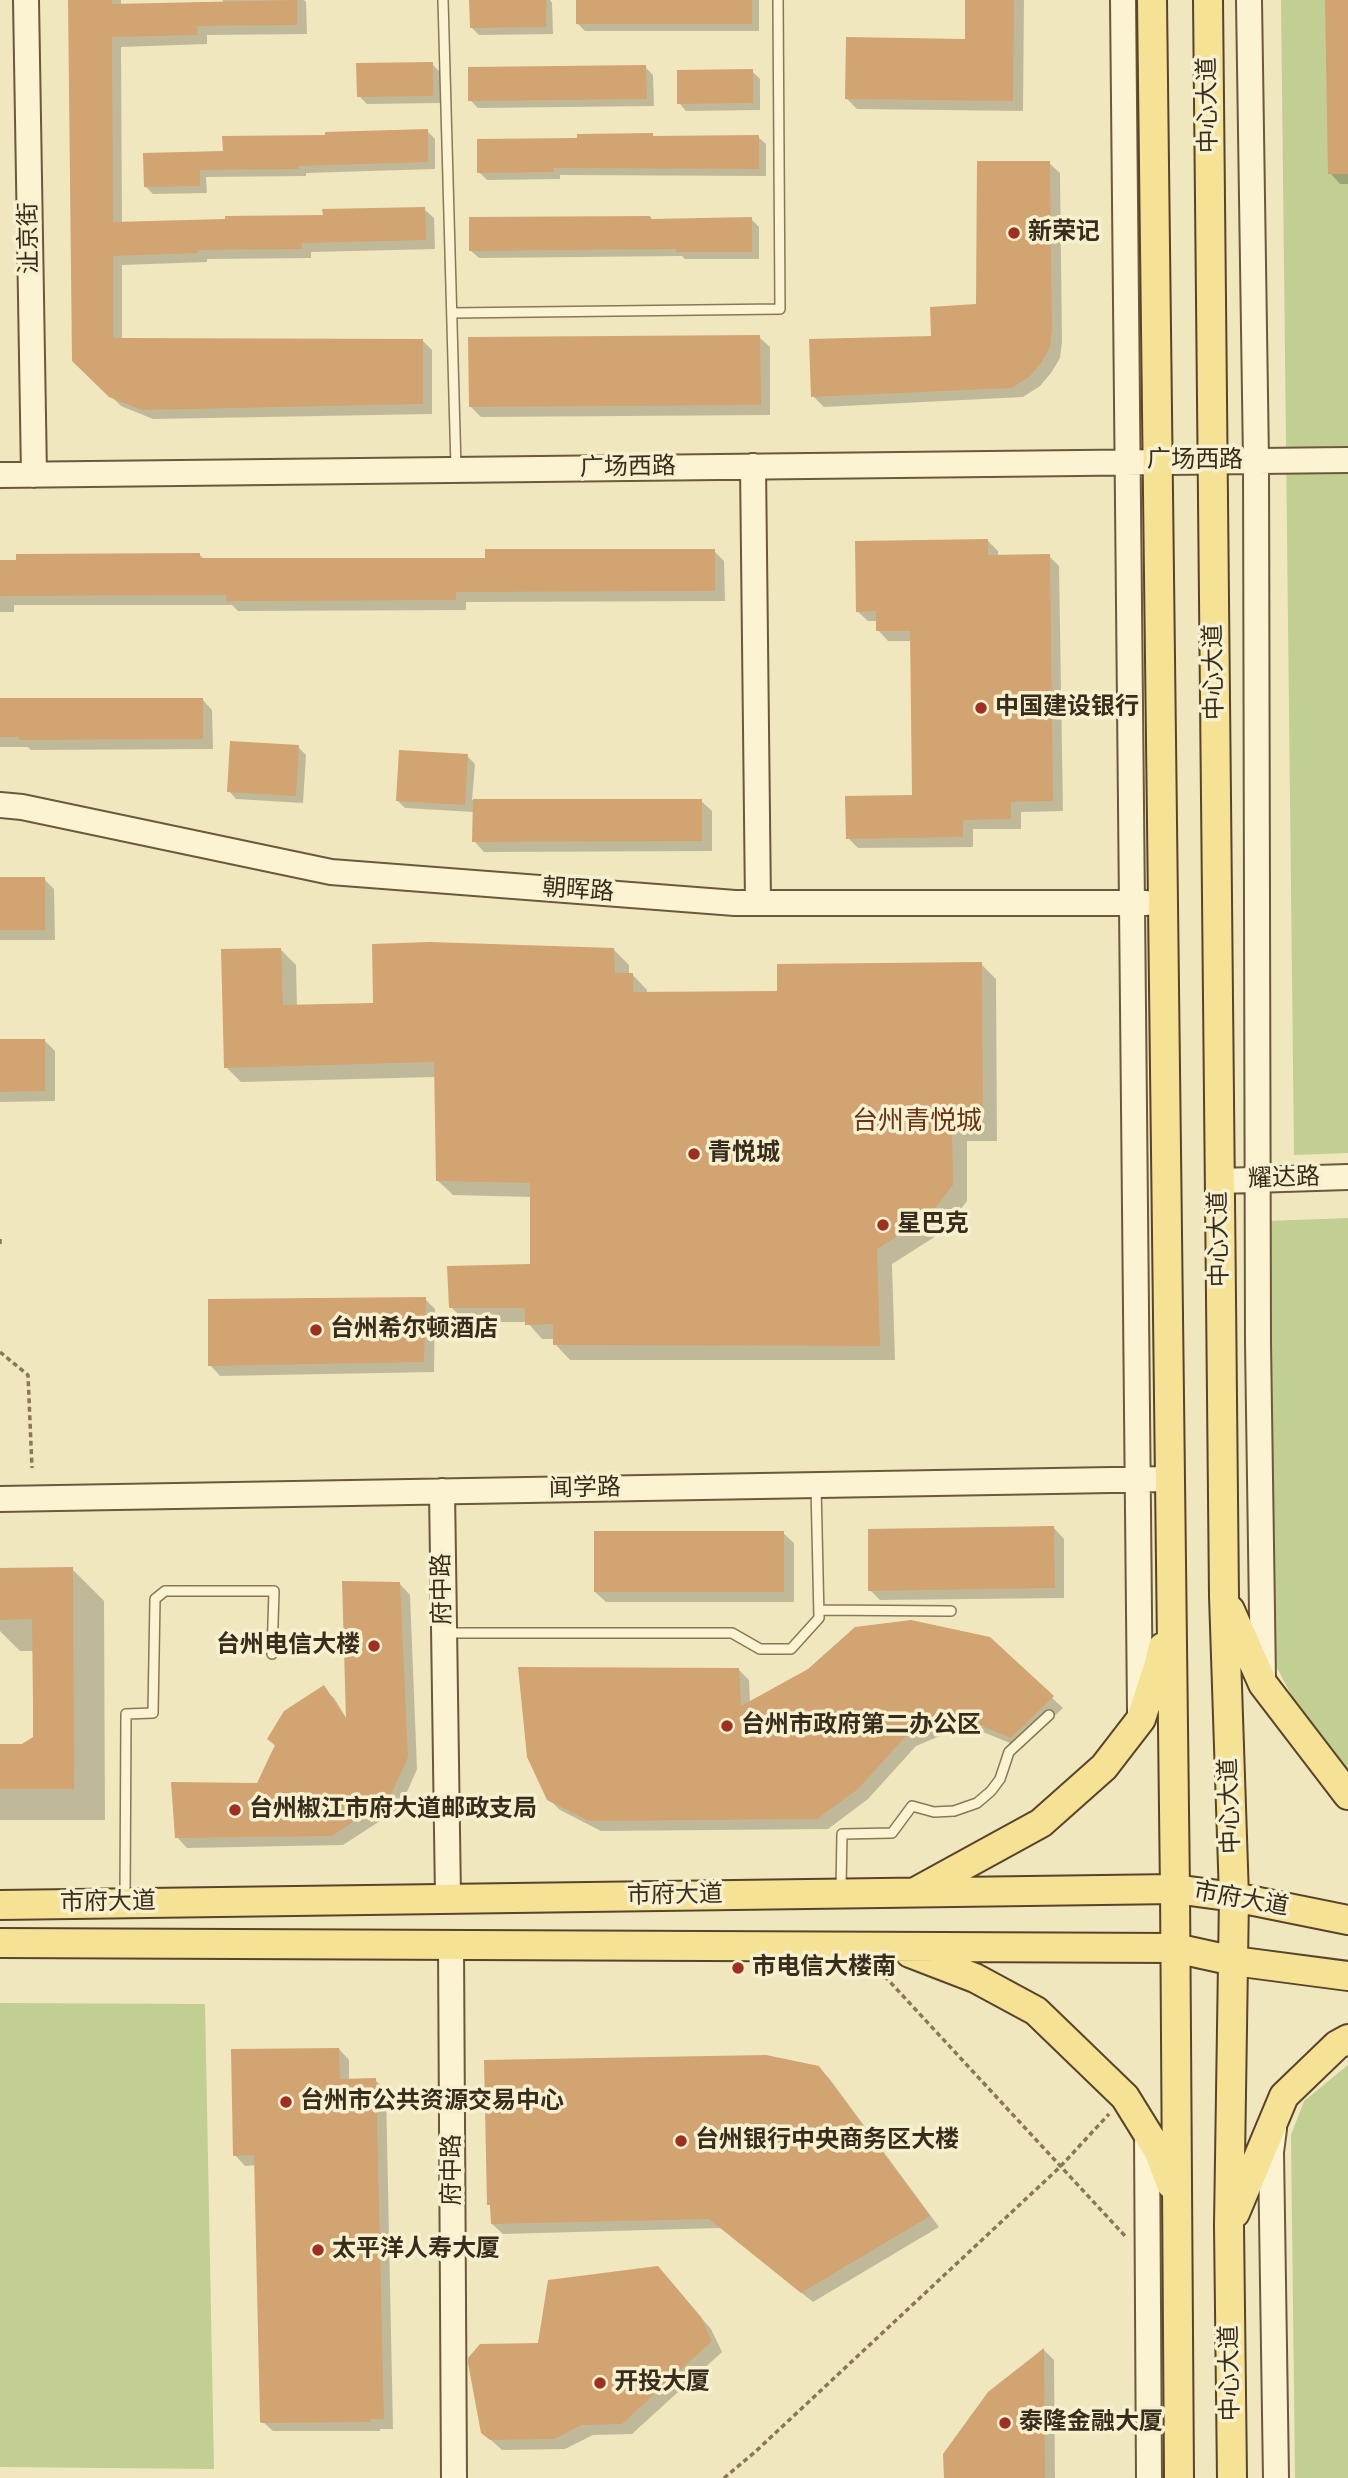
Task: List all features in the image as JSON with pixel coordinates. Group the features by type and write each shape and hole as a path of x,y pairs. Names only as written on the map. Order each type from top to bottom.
{"main road":[{"name":"沚京街","path":"26,0 34,475"},
{"path":"1123,0 1141,1718"},
{"path":"1152,0 1175,1889 1179,2478"},
{"name":"中心大道","path":"1209,0 1224,1596 1234,1898 1229,2225 1232,2478"},
{"path":"1249,0 1256,460 1258,1343 1263,1684"},
{"name":"广场西路","path":"0,475 1348,460"},
{"path":"752,466 758,903"},
{"name":"朝晖路","path":"0,805 22,807 331,872 758,903 1162,903"},
{"name":"耀达路","path":"1220,1181 1348,1177"},
{"name":"闻学路","path":"0,1499 1170,1479"},
{"name":"府中路","path":"442,1491 448,1898"},
{"path":"1224,1596 1263,1684 1348,1795"},
{"path":"914,1892 1041,1823 1104,1767 1141,1718 1159,1664 1171,1603"},
{"name":"市府大道","path":"0,1905 1175,1889 1348,1920"},
{"name":"市府大道","path":"0,1943 1175,1948 1234,1961 1348,1976"},
{"name":"府中路","path":"451,1945 454,2478"},
{"path":"894,1947 975,1978 1036,2011 1125,2097 1159,2152 1177,2200"},
{"path":"1229,2225 1284,2096 1337,2045 1348,2039"},
{"path":"1275,2117 1271,2152 1276,2478"},
{"path":"1147,2133 1149,2478"}],"lane":[{"path":"443,0 456,470"},
{"path":"452,313 780,309 778,0"},
{"path":"443,1633 732,1633 760,1649 791,1649 819,1618 816,1485"},
{"path":"125,1903 126,1714 153,1713 155,1599 165,1591 274,1591 272,1654"},
{"path":"819,1610 951,1611"},
{"path":"841,1894 842,1833 892,1833 912,1806 934,1812 954,1811 977,1803 1000,1779 1009,1752 1049,1715"}],"path":[{"path":"0,1352 29,1375 32,1468"},
{"path":"856,1945 1148,2260"},
{"path":"724,2478 1060,2167 1125,2097"}],"green space":[{"path":"1281,0 1348,0 1348,1153 1294,1155"},
{"path":"1348,1218 1348,1769 1300,1711 1269,1653 1267,1221"},
{"path":"0,2003 205,2004 214,2469 0,2467"},
{"path":"1348,2065 1348,2478 1295,2478 1291,2135 1304,2101"}],"building":[{"path":"68,0 112,0 112,4 297,0 297,25 197,26 198,35 112,37 113,222 225,219 225,216 323,215 322,209 425,207 426,240 302,243 302,249 198,250 198,253 113,256 113,338 423,339 423,404 142,410 109,397 72,361"},
{"path":"469,0 546,0 546,27 470,28"},
{"path":"576,0 752,0 752,24 576,24"},
{"path":"965,0 1014,0 1013,101 845,99 846,37 965,39"},
{"path":"1325,0 1348,0 1348,174 1328,174"},
{"path":"433,62 433,96 357,97 356,63"},
{"path":"646,65 647,99 468,101 468,67"},
{"path":"753,69 753,103 677,104 677,70"},
{"path":"428,129 428,162 299,166 299,169 200,170 200,186 144,187 143,153 223,151 222,136 325,135 325,132"},
{"path":"653,133 653,136 759,135 759,169 553,168 554,172 477,173 477,139 577,138 577,134"},
{"name":"新荣记","path":"977,161 1050,161 1052,330 1050,347 1041,363 1030,376 1012,388 811,397 809,339 931,336 930,307 976,304"},
{"path":"650,216 651,219 752,217 752,252 676,252 676,249 469,251 469,217"},
{"path":"760,335 761,405 469,407 468,337"},
{"name":"中国建设银行","path":"988,539 988,555 1050,554 1053,801 1011,802 1011,819 963,820 963,837 846,839 845,796 912,795 910,631 876,631 876,611 856,612 855,541"},
{"path":"485,549 715,549 715,591 456,592 456,600 226,601 226,595 0,596 0,560 16,560 16,554 200,553 200,558 485,558"},
{"path":"0,698 203,698 203,739 19,740 19,737 0,737"},
{"path":"230,741 299,745 296,796 227,792"},
{"path":"399,750 468,754 465,805 396,801"},
{"path":"473,799 702,799 702,841 472,842"},
{"path":"0,877 45,877 45,930 0,930"},
{"name":"青悦城","path":"430,942 614,948 615,973 633,973 633,992 777,991 777,964 982,962 983,1127 952,1127 953,1185 929,1216 877,1249 880,1346 553,1345 553,1324 525,1325 525,1308 449,1308 447,1266 530,1264 530,1183 436,1181 434,1062 224,1068 221,949 281,948 283,1005 373,1003 372,944"},
{"path":"0,1039 45,1039 45,1091 0,1092"},
{"name":"台州希尔顿酒店","path":"426,1297 424,1362 208,1366 208,1299"},
{"path":"1054,1526 1055,1588 868,1591 868,1529"},
{"path":"594,1531 784,1531 784,1592 594,1592"},
{"path":"73,1567 74,1789 0,1789 0,1744 22,1744 33,1737 33,1704 32,1619 0,1620 0,1568"},
{"name":"台州电信大楼","path":"342,1581 400,1582 408,1757 390,1797 332,1836 175,1838 171,1782 257,1783 275,1745 267,1739 284,1711 324,1685 346,1719"},
{"name":"台州市政府第二办公区","path":"911,1620 990,1637 1054,1696 1011,1738 955,1715 906,1736 858,1789 817,1819 589,1821 547,1800 527,1757 518,1667 739,1668 741,1706 808,1669 855,1627"},
{"name":"太平洋人寿大厦","path":"339,2048 340,2079 376,2078 384,2419 370,2419 370,2422 262,2423 254,2155 233,2156 231,2049"},
{"name":"台州银行中央商务区大楼","path":"766,2055 819,2066 930,2216 801,2293 709,2219 491,2224 490,2205 487,2205 484,2060"},
{"name":"开投大厦","path":"658,2266 701,2317 712,2341 622,2424 582,2425 554,2439 490,2440 481,2433 468,2363 468,2358 480,2344 538,2343 548,2280"},
{"name":"泰隆金融大厦","path":"1044,2348 1045,2478 944,2478 943,2454 988,2392"}],"place":[{"name":"新荣记","path":"1014,233"},
{"name":"中国建设银行","path":"981,708"},
{"name":"青悦城","path":"694,1154"},
{"name":"星巴克","path":"883,1225"},
{"name":"台州希尔顿酒店","path":"316,1330"},
{"name":"台州电信大楼","path":"374,1646"},
{"name":"台州市政府第二办公区","path":"727,1726"},
{"name":"台州椒江市府大道邮政支局","path":"235,1810"},
{"name":"市电信大楼南","path":"738,1968"},
{"name":"台州市公共资源交易中心","path":"286,2102"},
{"name":"台州银行中央商务区大楼","path":"681,2141"},
{"name":"太平洋人寿大厦","path":"318,2250"},
{"name":"开投大厦","path":"600,2383"},
{"name":"泰隆金融大厦","path":"1005,2423"}],"district":[{"name":"台州青悦城","path":"917,1122"}]}
